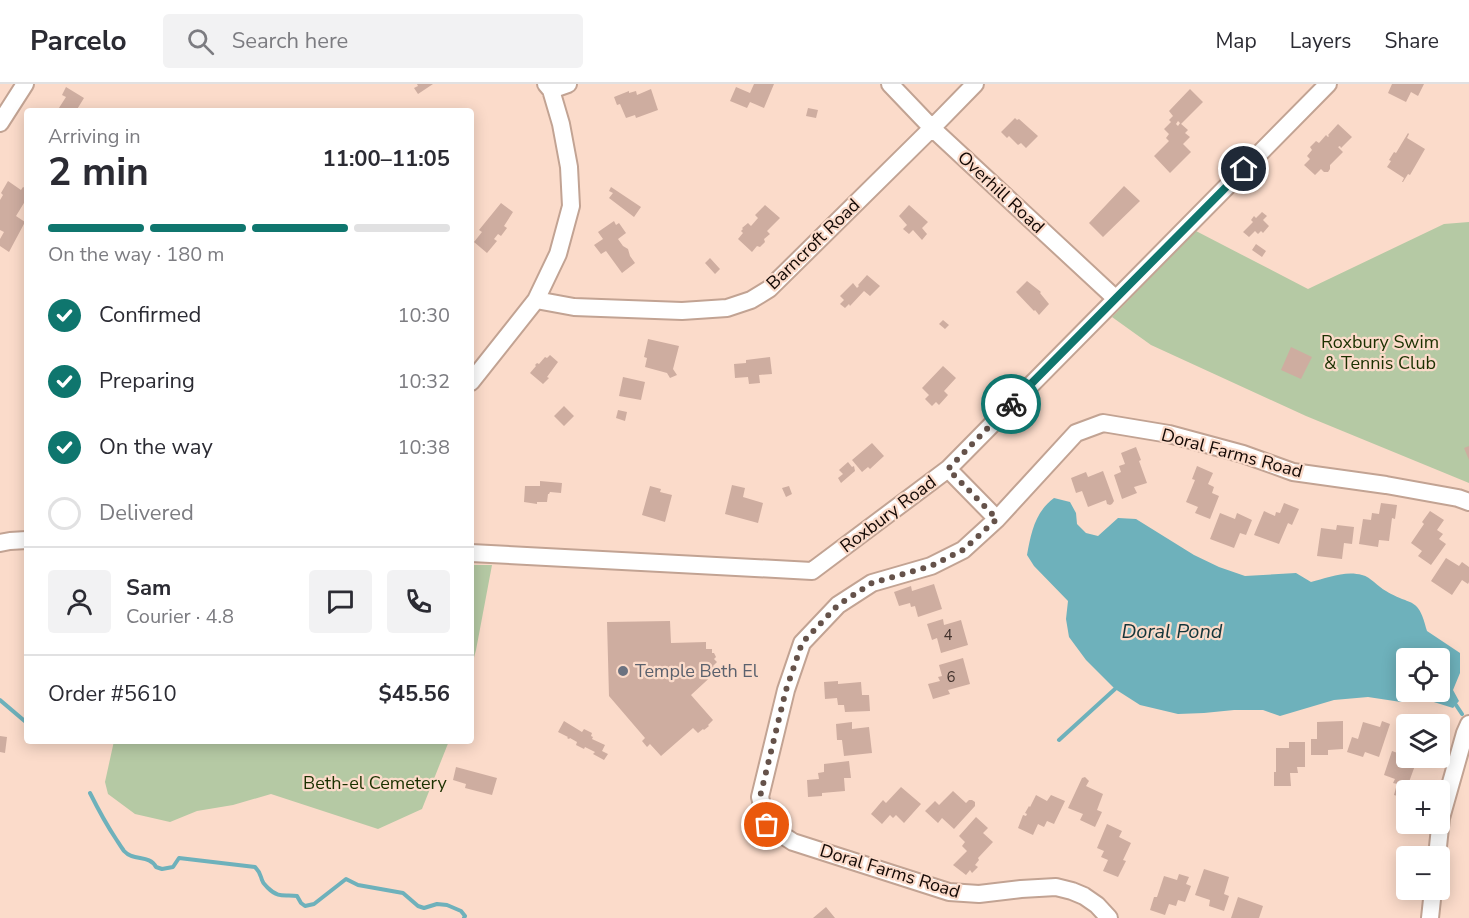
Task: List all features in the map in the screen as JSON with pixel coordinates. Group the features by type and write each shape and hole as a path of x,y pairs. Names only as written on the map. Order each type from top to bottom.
{"street":[{"path":"0,122 25,84"},
{"path":"474,378 536,300 558,254 571,206 569,167 561,123 548,87 568,84"},
{"name":"Overhill Road","path":"890,84 932,128 1115,298"},
{"name":"Barncroft Road","path":"536,300 574,307 681,311 727,308 751,300 769,289 975,84"},
{"name":"Roxbury Road","path":"474,553 812,571 948,469 1328,84"},
{"name":"Doral Farms Road","path":"1109,918 1084,896 1056,887 978,894 949,892 794,842 767,825 760,797 786,690 802,643 838,605 872,583 931,566 963,550 997,519 1076,433 1103,423 1169,434 1243,454 1293,472 1386,484 1469,502"},
{"path":"948,469 997,519"},
{"path":"0,543 24,540"},
{"path":"1438,846 1441,818 1469,724"},
{"path":"1430,918 1432,900"}],"green space":[{"name":"Roxbury Swim & Tennis Club","path":"1469,222 1469,483 1306,416 1151,345 1112,317 1196,231 1308,289 1444,224"},
{"path":"474,565 492,565 474,658"},
{"name":"Beth-el Cemetery","path":"113,744 448,744 422,809 378,829 271,794 233,805 197,811 170,822 135,814 108,794 105,782"}],"water":[{"name":"Doral Pond","path":"1054,498 1070,502 1076,513 1077,524 1086,533 1098,536 1118,518 1136,519 1194,555 1245,576 1296,573 1311,582 1343,574 1365,576 1383,589 1417,607 1427,631 1460,653 1460,673 1453,690 1459,701 1453,708 1434,702 1450,702 1450,648 1396,648 1396,701 1368,697 1334,700 1280,716 1263,710 1178,714 1140,705 1115,689 1086,660 1069,637 1066,619 1068,601 1034,566 1027,555 1035,524 1042,510"}],"building":[{"path":"417,84 433,84 418,94 414,88 418,86"},
{"path":"754,84 774,84 764,108 750,102 747,108 730,101 736,87 750,93"},
{"path":"1392,84 1424,84 1418,96 1411,92 1406,102 1388,93"},
{"path":"66,87 84,98 78,108 59,108 66,97 62,95"},
{"path":"651,89 658,110 636,118 635,115 626,118 614,97 629,91 629,93 636,91 637,95"},
{"path":"1190,89 1203,102 1181,124 1188,130 1185,133 1190,137 1183,144 1191,152 1170,173 1154,156 1169,141 1166,138 1169,134 1164,129 1173,116 1169,111"},
{"path":"808,108 818,110 816,118 806,116"},
{"path":"1015,118 1038,136 1026,148 1021,143 1018,145 1009,136 1007,138 1001,132"},
{"path":"1338,124 1352,137 1341,148 1338,147 1343,152 1330,165 1328,172 1321,169 1315,175 1304,165 1310,159 1307,156 1312,150 1310,147 1316,141 1319,143 1326,135 1328,137"},
{"path":"1408,133 1407,138 1425,149 1410,175 1408,174 1402,182 1404,178 1387,167 1391,161 1389,160"},
{"path":"8,181 21,190 24,188 24,203 16,216 24,221 24,224 9,252 0,246 0,239 4,232 0,230 0,200 3,195 1,193"},
{"path":"1124,186 1140,201 1103,237 1089,223"},
{"path":"611,187 641,207 634,217 609,198 613,193 609,191"},
{"path":"501,203 513,212 504,226 507,228 501,236 498,234 494,239 497,241 487,253 474,242 482,232 479,230"},
{"path":"765,205 780,218 767,231 770,234 764,239 765,242 752,252 738,239 743,233 742,228 748,223 751,226 758,218 755,215"},
{"path":"909,205 928,222 922,228 927,234 922,240 913,230 909,234 903,229 907,225 899,216"},
{"path":"1262,212 1267,216 1263,220 1269,226 1263,233 1261,231 1258,234 1255,231 1249,237 1243,232 1253,222 1251,220 1254,216 1256,218"},
{"path":"614,221 616,225 619,223 626,233 618,239 628,249 635,263 622,273 606,251 601,254 594,245 603,239 598,232"},
{"path":"1256,244 1266,251 1262,257 1252,250"},
{"path":"710,258 720,269 715,274 705,263"},
{"path":"867,275 880,286 870,296 864,291 850,306 849,304 845,308 840,304 844,300 840,296 853,283 857,288"},
{"path":"1027,281 1041,292 1049,304 1039,315 1016,292"},
{"path":"943,320 949,325 945,329 939,324"},
{"path":"648,339 679,346 673,369 677,375 670,378 667,373 645,367 647,358 644,357"},
{"path":"1291,347 1312,357 1301,379 1281,370"},
{"path":"550,355 558,362 543,384 530,373 537,363 539,364"},
{"path":"770,357 772,374 759,375 760,383 749,384 748,377 735,378 734,364"},
{"path":"943,366 956,378 944,391 948,395 939,405 936,402 932,406 925,399 929,395 922,388"},
{"path":"623,377 645,382 641,400 619,396"},
{"path":"564,406 574,416 564,426 554,416"},
{"path":"618,410 627,412 625,421 616,418"},
{"path":"872,443 884,456 870,469 868,467 862,472 852,460"},
{"path":"1469,446 1469,460 1464,448"},
{"path":"1136,447 1147,483 1134,487 1137,493 1122,499 1114,475 1121,472 1119,466 1125,464 1121,453"},
{"path":"848,462 852,467 854,466 855,471 841,483 838,478 843,474 839,470"},
{"path":"1197,466 1213,473 1208,484 1214,487 1212,493 1219,496 1210,519 1195,513 1198,507 1186,502 1195,480 1192,479"},
{"path":"1103,471 1114,501 1110,505 1106,500 1088,507 1082,491 1076,493 1071,478 1086,472 1088,477"},
{"path":"540,481 562,483 561,493 550,492 547,502 537,502 537,504 524,502 525,486 540,486"},
{"path":"732,485 745,488 743,497 763,503 758,523 725,514"},
{"path":"650,486 672,495 665,522 642,515"},
{"path":"789,486 792,494 786,497 782,488"},
{"path":"1284,503 1299,509 1292,525 1288,523 1279,544 1254,535 1264,511 1275,516 1276,512 1280,513"},
{"path":"1381,503 1397,505 1395,519 1392,518 1389,541 1379,540 1378,547 1359,544 1363,519 1371,520 1372,513 1379,514"},
{"path":"1430,511 1444,520 1437,530 1443,534 1439,539 1446,544 1431,565 1418,556 1422,551 1411,543"},
{"path":"1220,513 1235,519 1237,513 1252,520 1246,535 1240,533 1234,548 1210,539"},
{"path":"1337,525 1354,527 1352,544 1344,543 1342,559 1317,556 1321,528 1336,530"},
{"path":"1446,558 1459,566 1462,562 1469,567 1468,584 1462,580 1452,595 1431,581"},
{"path":"934,584 942,609 918,617 915,606 911,607 910,603 899,606 894,592 911,586 912,591"},
{"path":"943,619 944,625 961,620 968,645 941,653 937,638 932,640 927,624"},
{"path":"670,621 671,643 706,642 706,649 712,649 716,657 714,659 717,662 713,666 717,671 691,695 713,720 709,726 698,733 693,728 661,756 650,744 647,747 642,741 645,738 609,696 607,622"},
{"path":"963,658 970,684 948,690 950,694 933,699 928,684 940,681 938,677 942,676 939,665"},
{"path":"838,681 838,684 861,682 862,695 869,695 870,711 845,712 844,705 838,705 837,698 825,699 824,682"},
{"path":"564,721 582,732 584,729 592,733 592,739 605,745 602,751 608,754 604,760 593,754 595,752 576,745 577,742 558,732"},
{"path":"1343,721 1343,749 1328,750 1328,755 1311,755 1311,739 1317,739 1317,722"},
{"path":"1382,721 1390,724 1379,757 1365,752 1363,757 1347,752 1352,737 1358,739 1363,722 1380,727"},
{"path":"852,722 852,729 869,727 872,753 844,756 842,740 837,740 836,724"},
{"path":"0,736 7,737 5,753 0,752"},
{"path":"1289,742 1305,742 1305,767 1297,767 1298,773 1290,773 1291,786 1274,786 1276,748 1289,748"},
{"path":"1392,751 1396,752 1396,768 1414,768 1410,780 1396,780 1396,784 1393,783 1395,779 1384,775"},
{"path":"849,761 851,778 844,778 845,791 808,797 807,780 819,779 818,773 824,772 824,764"},
{"path":"456,767 497,778 492,795 465,788 466,784 453,780"},
{"path":"1085,777 1089,781 1086,786 1103,794 1097,810 1102,812 1095,827 1080,820 1083,814 1068,808 1082,778"},
{"path":"901,787 921,804 904,823 896,815 893,818 890,815 882,824 871,814 883,800 886,803"},
{"path":"953,791 966,803 969,800 975,802 975,806 954,829 942,818 938,823 925,811 935,801 939,805"},
{"path":"1036,795 1047,801 1051,795 1065,801 1054,824 1047,821 1044,827 1038,824 1033,835 1018,828 1023,815 1026,816 1025,813"},
{"path":"976,817 988,828 983,833 993,842 978,858 975,865 978,867 972,873 970,870 966,875 953,865 967,851 962,846 965,842 959,836"},
{"path":"1107,824 1122,831 1119,837 1131,843 1118,877 1103,871 1108,860 1101,857 1104,851 1097,848"},
{"path":"1204,869 1229,877 1224,894 1229,896 1224,911 1209,906 1210,900 1195,895"},
{"path":"1179,874 1189,877 1186,884 1191,886 1185,902 1178,900 1176,906 1169,904 1165,915 1150,910 1164,876 1177,880"},
{"path":"1238,897 1263,906 1259,918 1231,918"},
{"path":"826,907 835,918 813,918"}],"waterway":[{"path":"1059,740 1115,689"},
{"path":"0,700 24,720"},
{"path":"1456,705 1462,714"},
{"path":"90,793 124,851 149,861 156,867 162,869 173,867 179,858 255,867 264,884 272,891 279,895 297,896 305,906 314,904 346,879 358,885 403,893 418,906 424,908 437,904 447,905 461,911 464,918"}],"way so far":[{"path":"767,825 760,797 786,690 802,643 838,605 872,583 931,566 963,550 997,519 948,469 1011,404"}],"place":[{"name":"Temple Beth El","path":"623,671"}],"route":[{"path":"1011,404 1244,169"}]}
